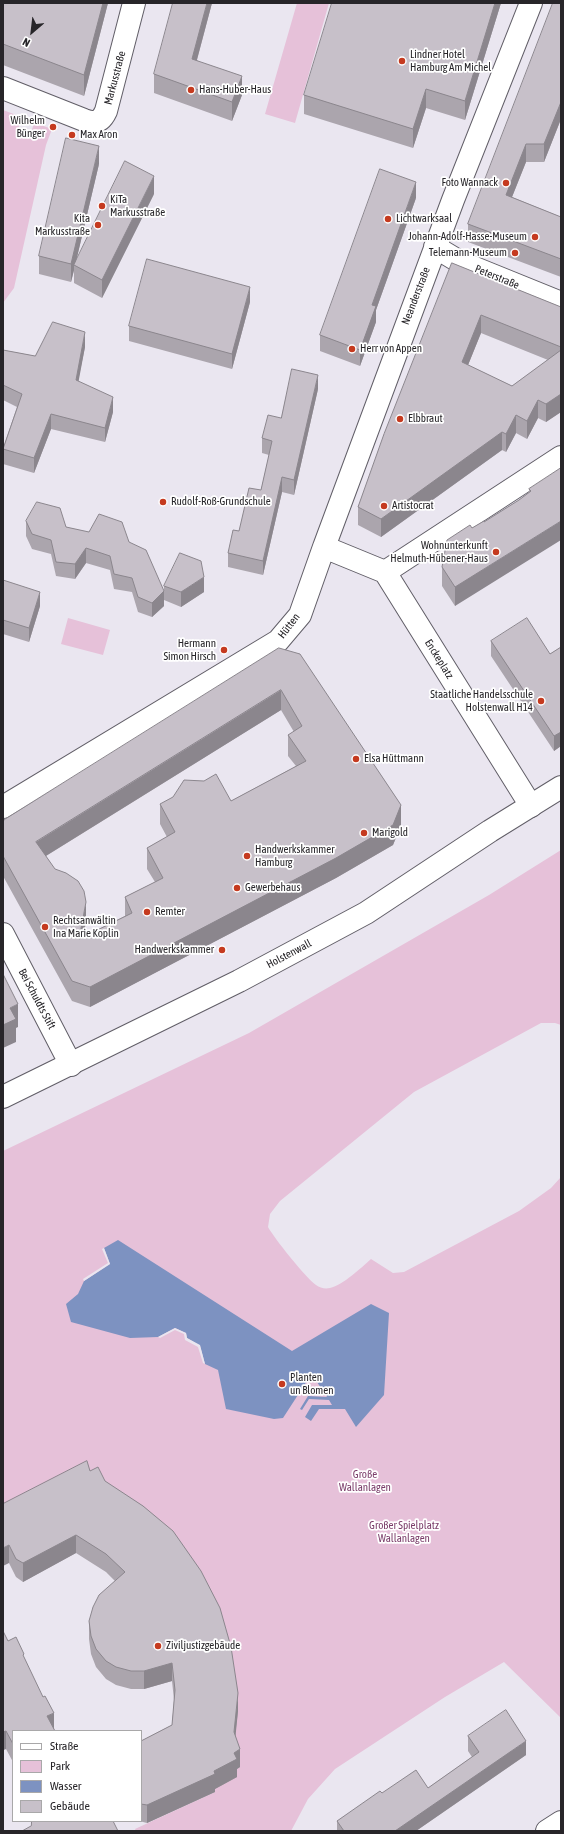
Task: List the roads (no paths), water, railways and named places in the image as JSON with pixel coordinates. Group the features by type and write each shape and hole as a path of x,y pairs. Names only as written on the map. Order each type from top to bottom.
{"street":[{"name":"Markusstraße","path":"3,88 92,123 98,122 106,111 134,3"},
{"name":"Neanderstraße","path":"324,547 435,247 532,3"},
{"name":"Peterstraße","path":"435,247 460,262 561,303"},
{"path":"324,547 385,572 561,456"},
{"name":"Hütten","path":"3,807 278,641 300,615 324,547"},
{"name":"Enckeplatz","path":"385,572 531,806"},
{"name":"Holstenwall","path":"3,1097 71,1065 244,978 366,913 561,787"},
{"name":"Bei Schuldts Stift","path":"3,934 71,1065"},
{"path":"547,1831 561,1822"}],"water":[{"path":"118,1240 292,1351 371,1304 389,1313 384,1395 356,1427 345,1409 319,1409 311,1421 305,1417 312,1405 332,1405 329,1400 309,1399 302,1410 300,1409 308,1396 327,1397 323,1391 310,1390 311,1388 321,1388 317,1382 307,1381 283,1418 274,1419 226,1409 218,1370 205,1364 200,1346 187,1338 186,1333 175,1328 158,1337 130,1338 71,1322 66,1304 78,1294 84,1281 110,1264 104,1248"}],"place":[{"name":"Lindner Hotel Hamburg Am Michel","path":"402,61"},
{"name":"Hans-Huber-Haus","path":"191,90"},
{"name":"Wilhelm Bünger","path":"53,127"},
{"name":"Max Aron","path":"72,135"},
{"name":"Foto Wannack","path":"506,183"},
{"name":"KiTa Markusstraße","path":"102,206"},
{"name":"Lichtwarksaal","path":"388,219"},
{"name":"Kita Markusstraße","path":"98,225"},
{"name":"Johann-Adolf-Hasse-Museum","path":"535,237"},
{"name":"Telemann-Museum","path":"515,253"},
{"name":"Herr von Appen","path":"352,349"},
{"name":"Elbbraut","path":"400,419"},
{"name":"Rudolf-Roß-Grundschule","path":"163,502"},
{"name":"Artistocrat","path":"384,506"},
{"name":"Wohnunterkunft Helmuth-Hübener-Haus","path":"496,552"},
{"name":"Hermann Simon Hirsch","path":"224,650"},
{"name":"Staatliche Handelsschule Holstenwall H14","path":"541,701"},
{"name":"Elsa Hüttmann","path":"356,759"},
{"name":"Marigold","path":"364,833"},
{"name":"Handwerkskammer Hamburg","path":"247,856"},
{"name":"Gewerbehaus","path":"237,888"},
{"name":"Remter","path":"147,912"},
{"name":"Rechtsanwältin Ina Marie Koplin","path":"45,927"},
{"name":"Handwerkskammer","path":"222,950"},
{"name":"Planten un Blomen","path":"282,1384"},
{"name":"Ziviljustizgebäude","path":"158,1646"}],"park label":[{"name":"Große Wallanlagen","path":"365,1481"},
{"name":"Großer Spielplatz Wallanlagen","path":"404,1532"}]}
